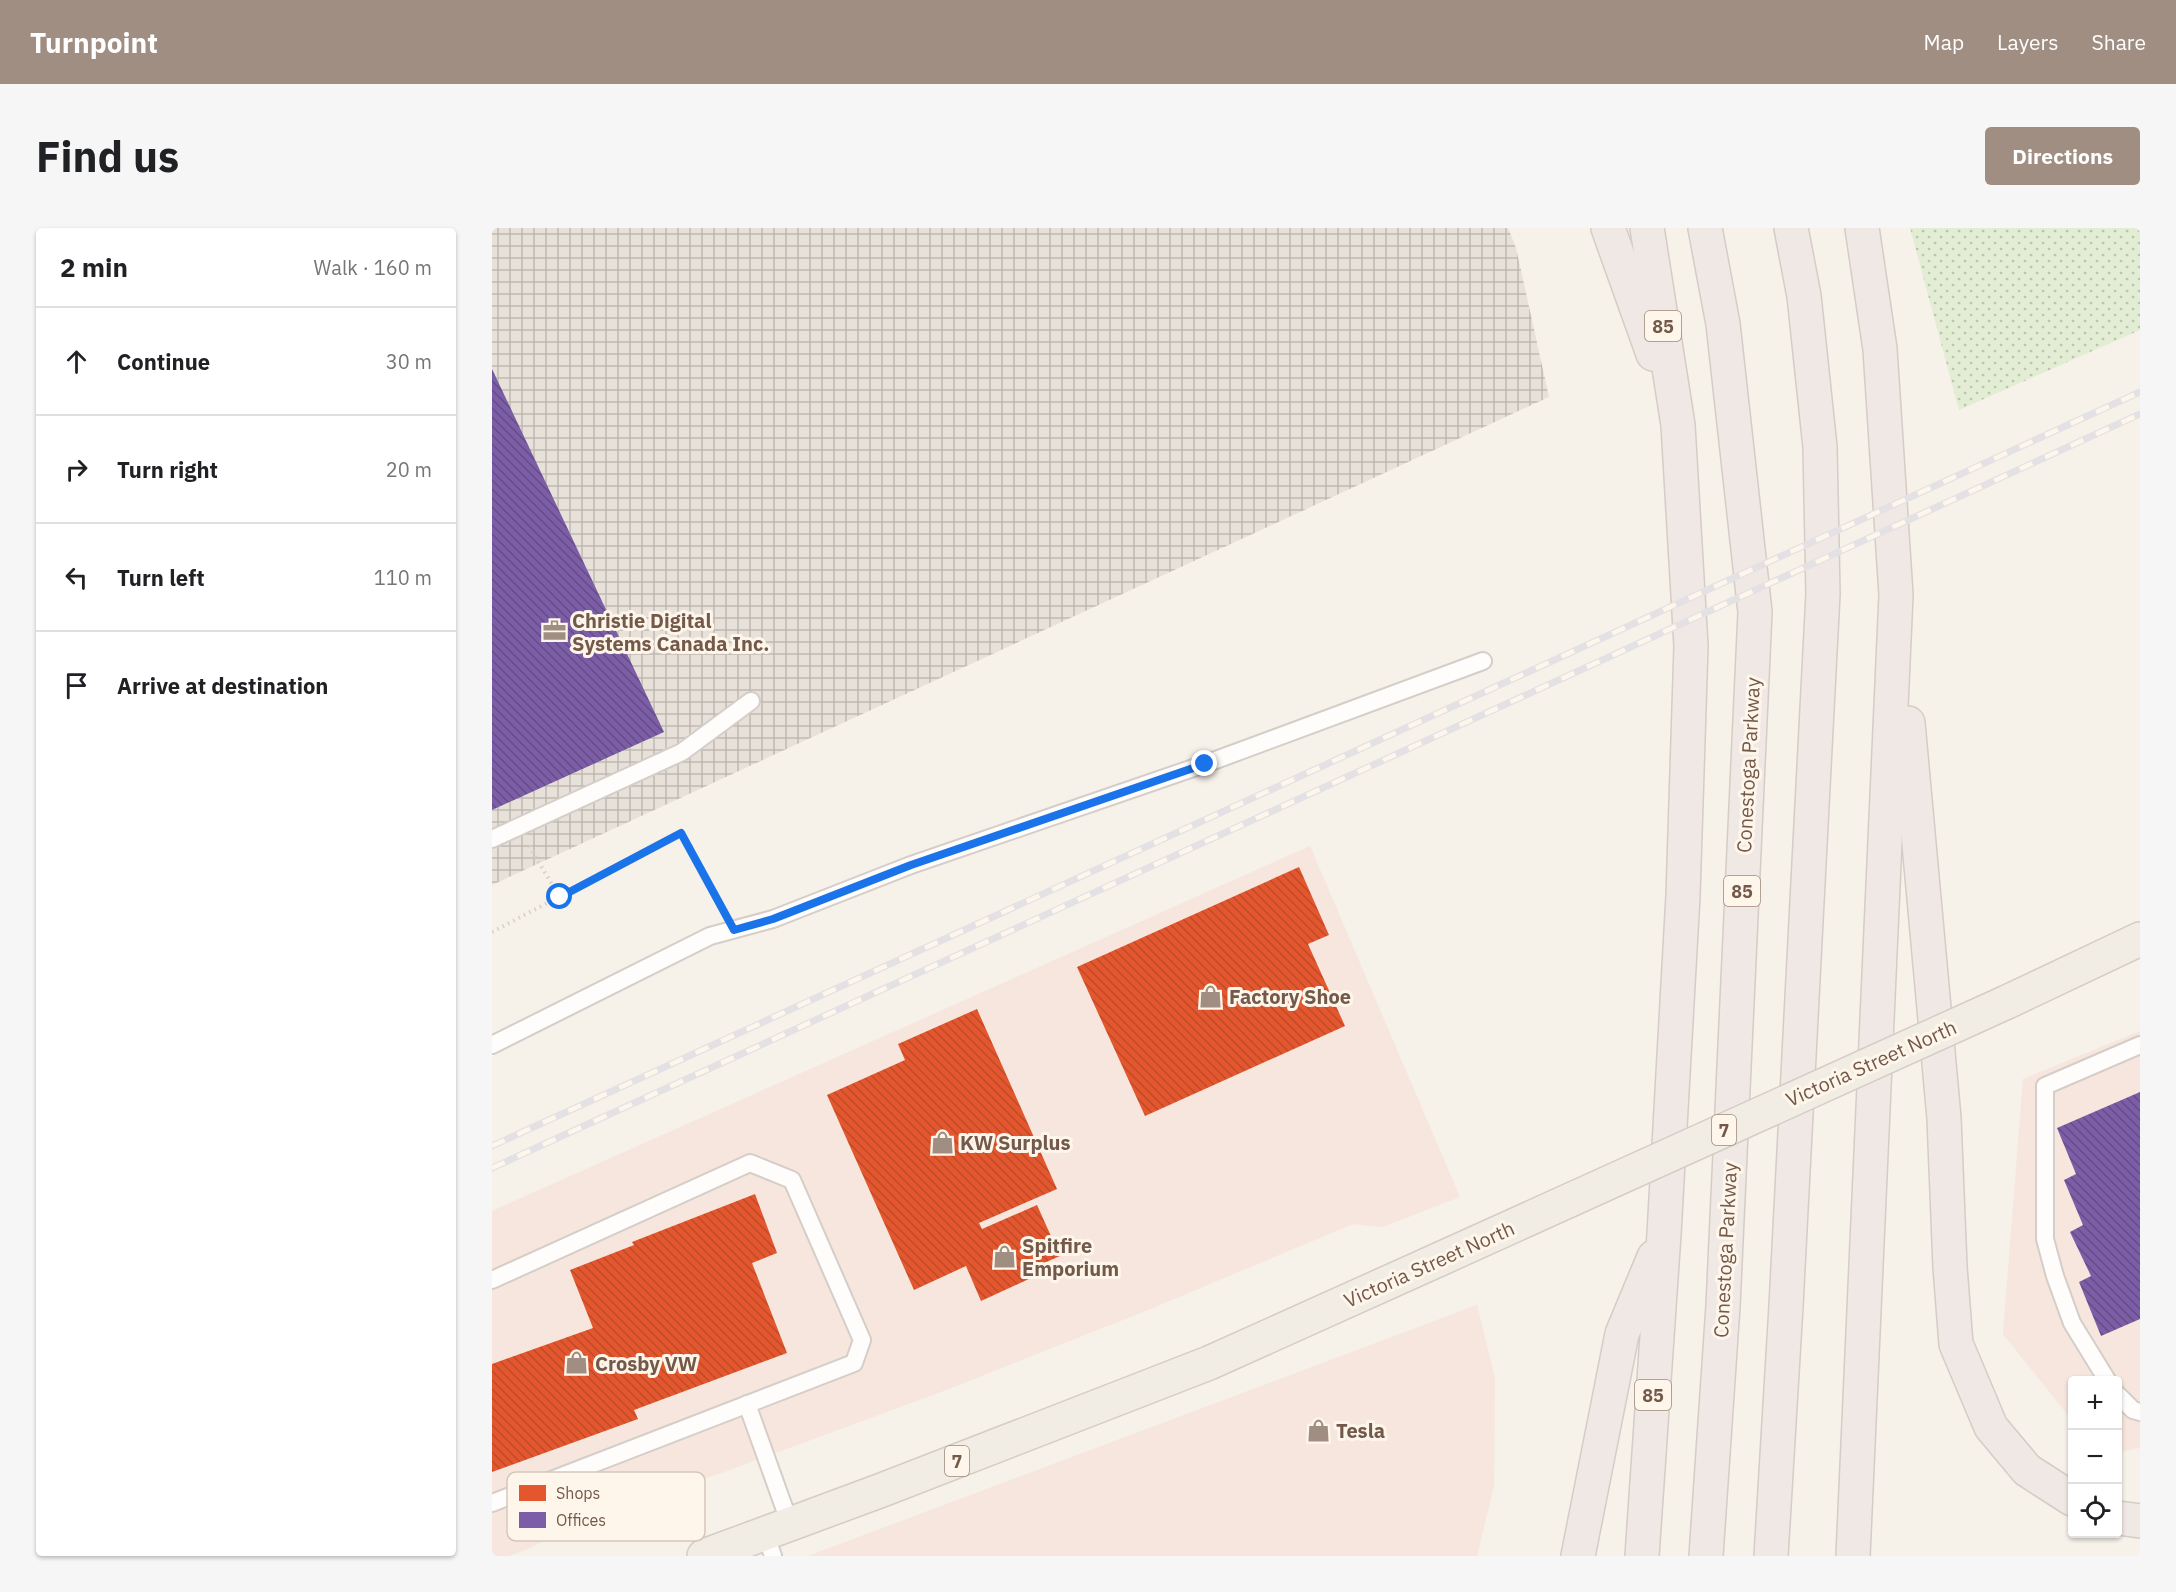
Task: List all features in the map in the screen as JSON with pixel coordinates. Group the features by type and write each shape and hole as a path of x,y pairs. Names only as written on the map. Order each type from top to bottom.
{"highway":[{"path":"1608,228 1678,424"},
{"name":"85","path":"1641,1556 1664,1233 1683,896 1691,646 1678,424 1647,228"},
{"name":"Conestoga Parkway","path":"1705,228 1723,324 1755,612 1723,1306 1706,1556"},
{"path":"1771,1556 1787,1294 1823,594 1821,447 1804,296 1791,228"},
{"path":"1862,228 1880,349 1896,595 1944,1118 1950,1267 1956,1344 1991,1427 2027,1470 2068,1496"},
{"path":"1853,1556 1896,595"},
{"path":"1578,1556 1622,1334 1664,1233"},
{"path":"2122,1519 2140,1521"}],"main road":[{"name":"Victoria Street North","path":"704,1556 776,1538 1209,1363 2007,1002 2140,939"}],"lane":[{"path":"492,1045 710,936 773,919 911,865 1205,764 1483,661"},
{"path":"492,839 682,752 751,701"},
{"path":"2105,1376 2072,1323 2055,1276 2045,1239 2045,1086 2140,1045"},
{"path":"492,1280 750,1163 792,1180 862,1340 854,1363 572,1472"},
{"path":"2122,1399 2133,1410 2140,1412"},
{"path":"747,1404 776,1538"},
{"path":"492,1503 507,1497"}],"path":[{"path":"517,827 560,897"},
{"path":"492,932 681,833 734,930"}],"shaded area":[{"path":"492,228 1508,228 1516,248 1549,397 492,885"},
{"path":"1310,846 1460,1197 1382,1227 1353,1224 1148,1310 941,1392 705,1478 705,1472 507,1472 507,1541 544,1541 509,1556 492,1556 492,1211"},
{"path":"2140,1031 2140,1448 2122,1451 2122,1376 2068,1376 2068,1415 2003,1334 2023,1079"},
{"name":"Tesla","path":"1477,1305 1495,1378 1494,1486 1477,1556 808,1556"}],"green space":[{"path":"1910,228 2140,228 2140,330 1959,410"}],"building: Shops":[{"name":"Factory Shoe","path":"1299,867 1329,935 1308,944 1345,1026 1145,1116 1077,967"},
{"name":"KW Surplus","path":"977,1009 1057,1189 979,1223 982,1229 1037,1205 1060,1256 1028,1270 1031,1278 981,1301 966,1266 914,1290 827,1095 905,1060 898,1044"},
{"path":"755,1194 777,1253 752,1263 787,1353 634,1410 638,1419 492,1472 492,1364 593,1328 570,1270 634,1245 632,1242"}],"building: Offices":[{"name":"Christie Digital Systems Canada Inc.","path":"492,369 664,732 492,810"},
{"path":"2140,1092 2140,1319 2101,1336 2079,1282 2091,1276 2070,1232 2083,1225 2064,1180 2076,1174 2057,1128"}],"railway":[{"path":"492,1146 2140,392"},
{"path":"492,1168 2140,414"}],"place":[{"name":"Christie Digital Systems Canada Inc.","path":"554,631"},
{"name":"Factory Shoe","path":"1211,996"},
{"name":"KW Surplus","path":"942,1142"},
{"name":"Spitfire Emporium","path":"1004,1256"},
{"name":"Crosby VW","path":"577,1363"},
{"name":"Tesla","path":"1318,1430"}],"route":[{"path":"560,897 681,833 734,930 773,919 911,865 1205,764"}]}
